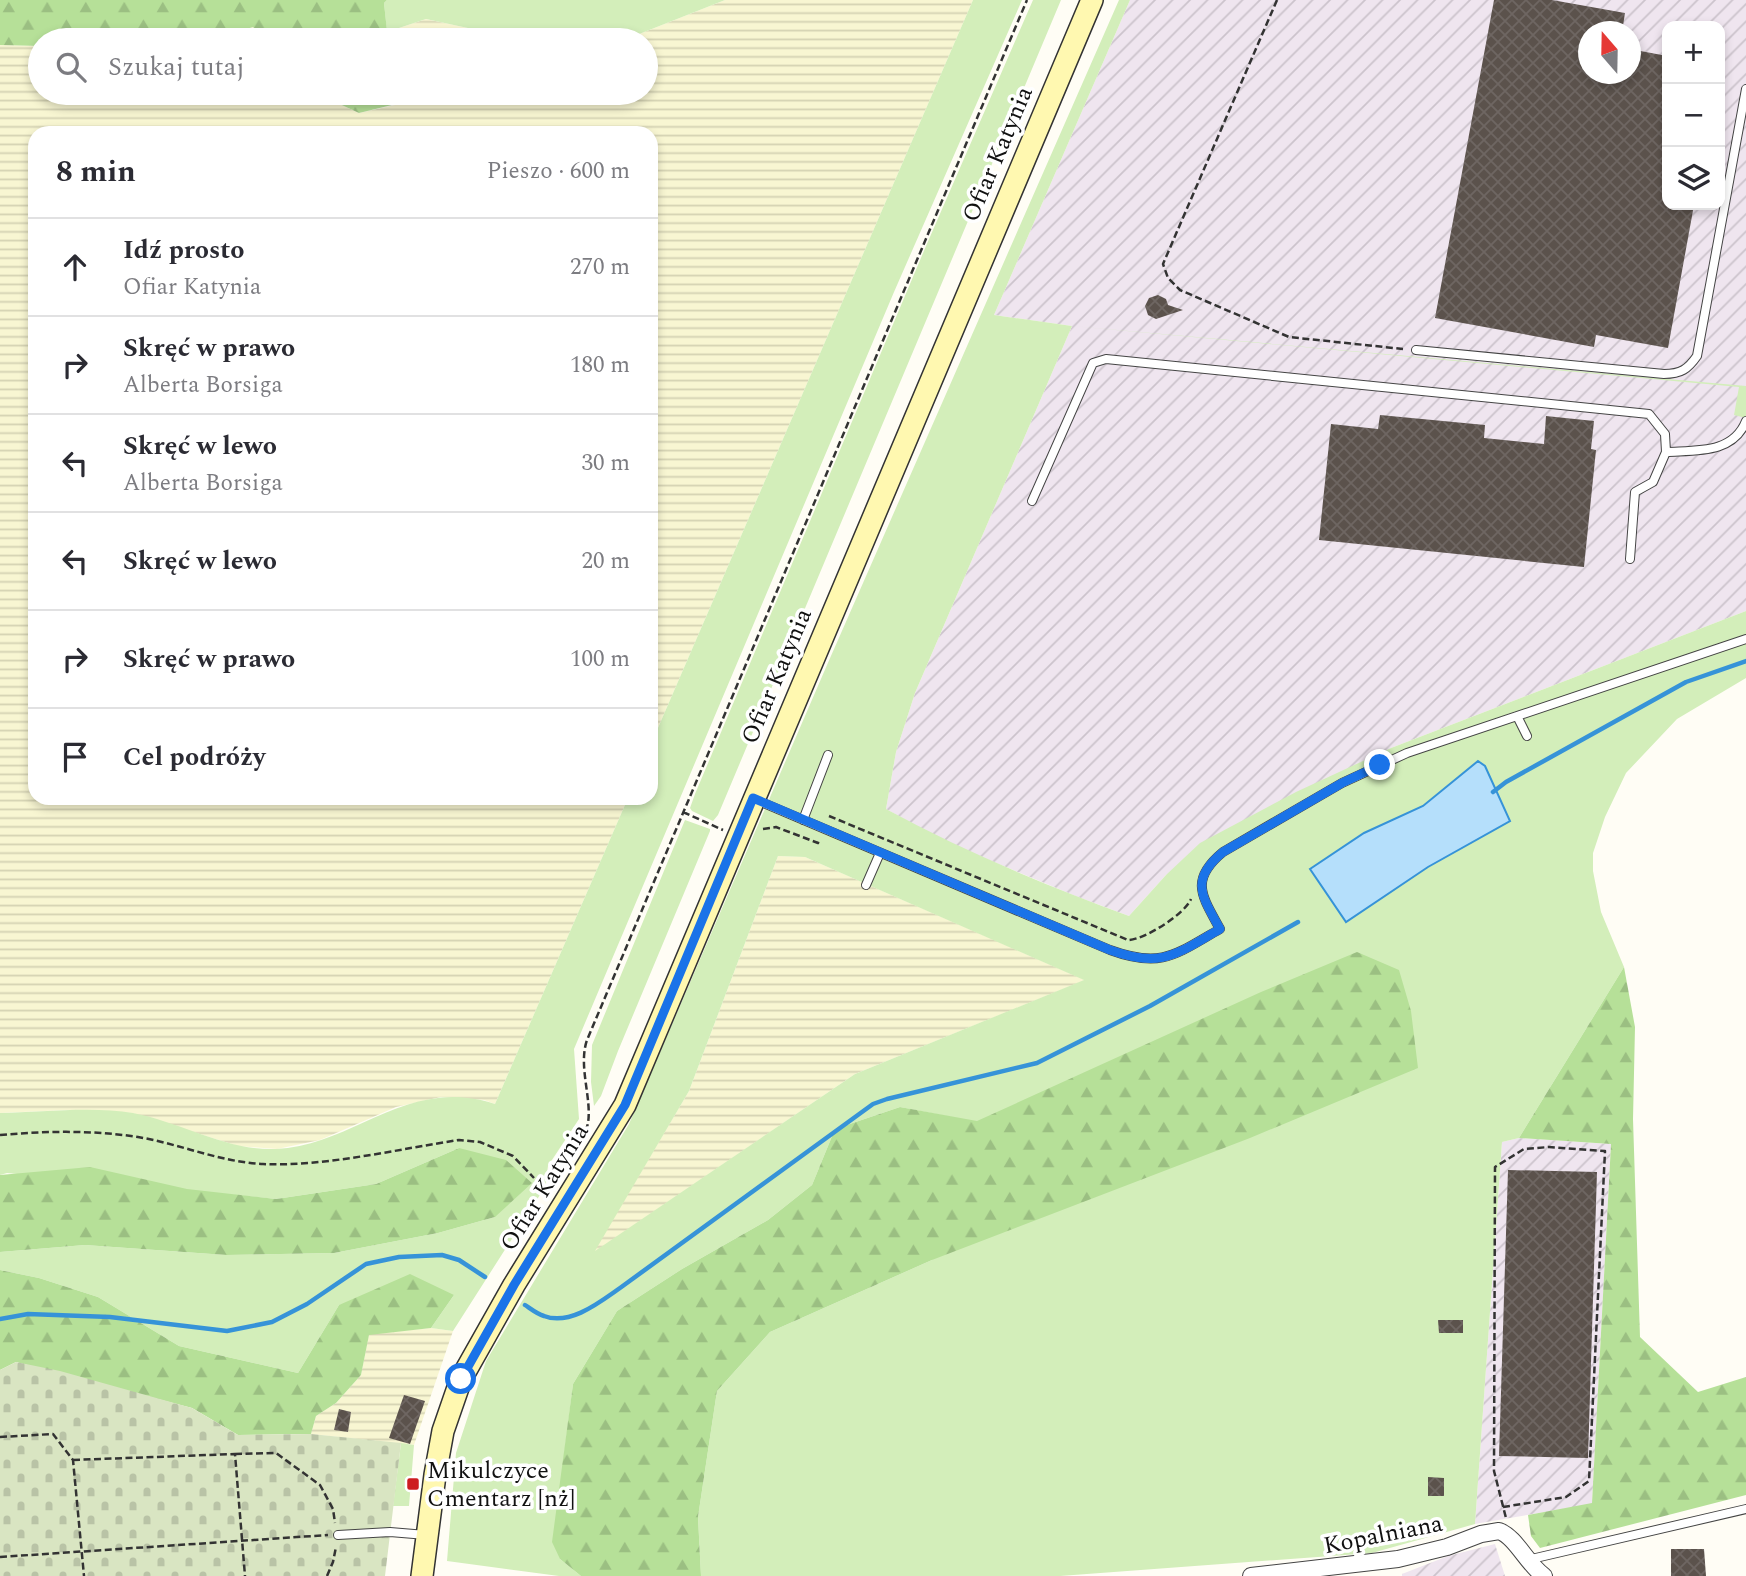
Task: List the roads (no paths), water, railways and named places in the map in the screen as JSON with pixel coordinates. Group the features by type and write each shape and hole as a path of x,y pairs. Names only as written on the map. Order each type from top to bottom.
{"street":[{"name":"Ofiar Katynia","path":"422,1576 443,1431 451,1405 474,1354 625,1105 1092,0"},
{"name":"Kopalniana","path":"1251,1576 1398,1559 1447,1547 1492,1531 1506,1533 1527,1560"},
{"path":"1527,1560 1544,1576"}],"lane":[{"path":"1416,350 1664,374 1679,374 1690,366 1697,356 1746,89"},
{"path":"1032,501 1093,363 1106,359 1649,414 1665,434 1666,452 1653,482 1635,492 1630,559"},
{"path":"1666,452 1715,449 1732,442 1746,421"},
{"path":"753,798 1133,958 1146,960 1168,957 1220,929 1201,892 1205,870 1223,852 1342,783 1407,753 1746,639"},
{"path":"1517,716 1527,736"},
{"path":"803,820 828,755"},
{"path":"866,885 880,853"},
{"path":"1527,1560 1746,1509"},
{"path":"338,1535 390,1532 427,1535"}],"water":[{"path":"1478,761 1485,766 1510,821 1428,867 1346,922 1310,869 1364,833 1423,806"}],"waterway":[{"path":"1493,792 1506,782 1686,682 1746,661"},
{"path":"525,1305 539,1314 554,1318 564,1318 584,1311 620,1288 873,1104 1037,1063 1150,1006 1298,922"},
{"path":"0,1319 28,1314 110,1317 227,1331 272,1322 307,1304 366,1264 399,1257 442,1255 459,1260 485,1277"}],"place":[{"name":"Mikulczyce Cmentarz [nż]","path":"413,1484"}]}
